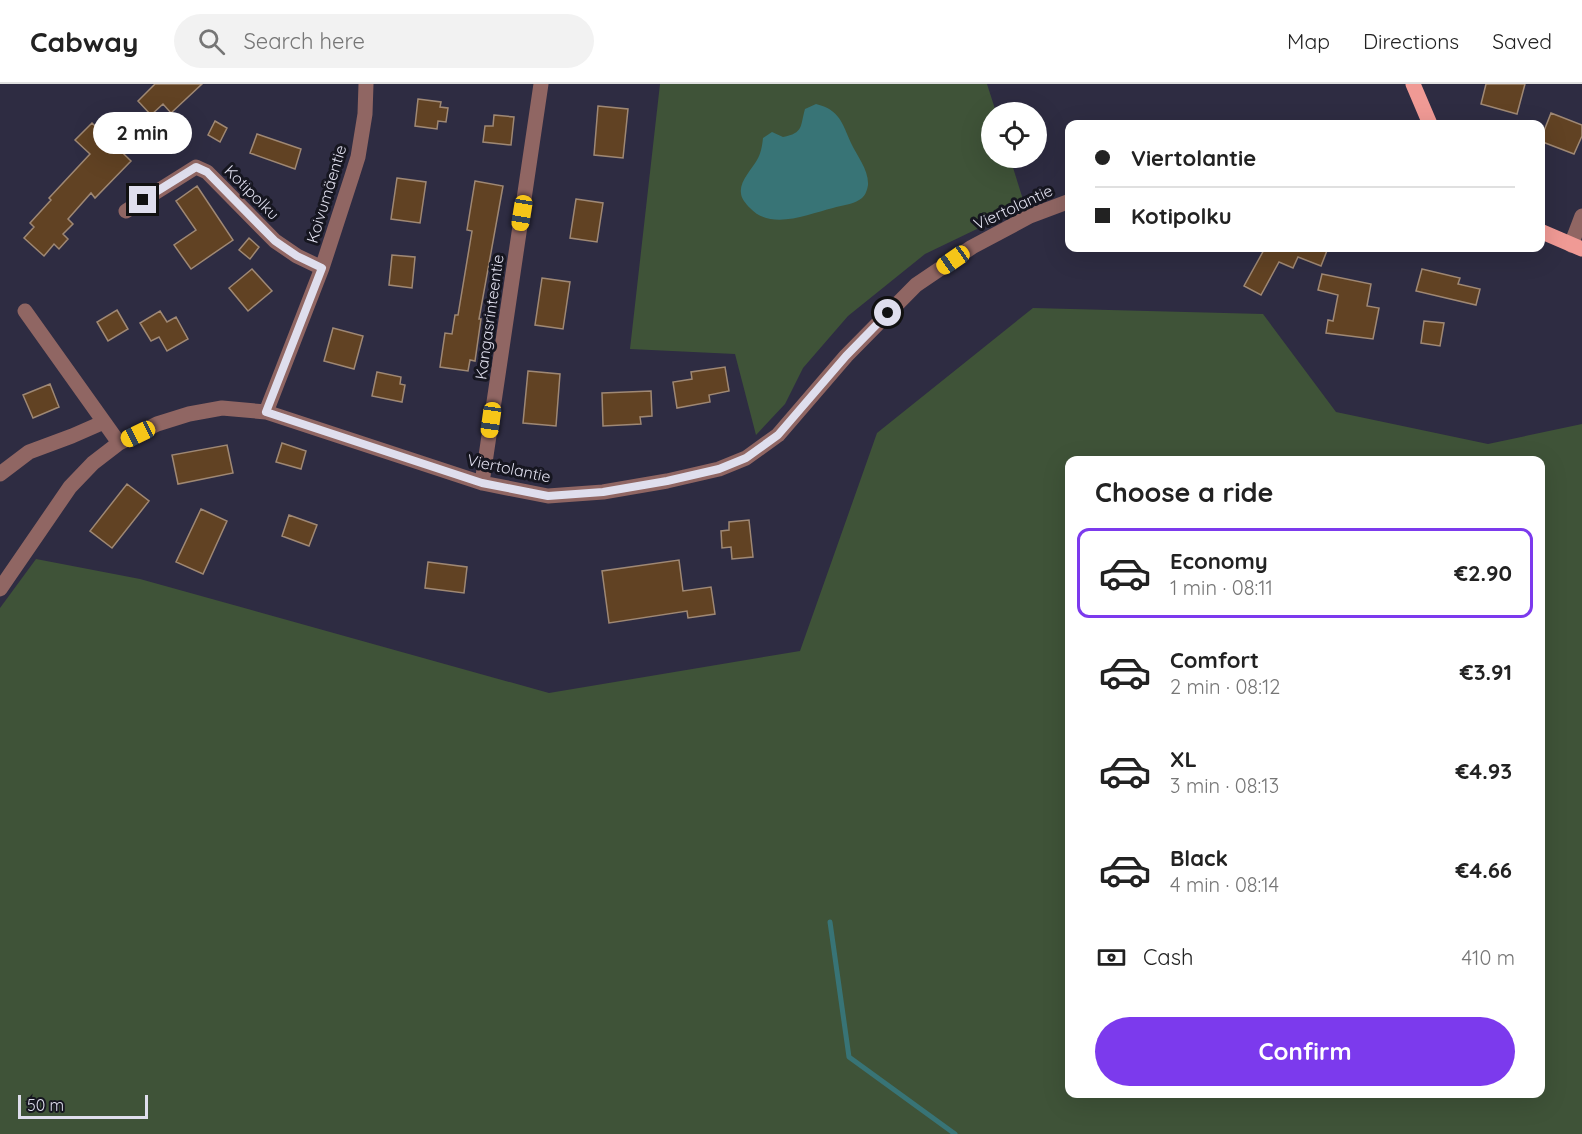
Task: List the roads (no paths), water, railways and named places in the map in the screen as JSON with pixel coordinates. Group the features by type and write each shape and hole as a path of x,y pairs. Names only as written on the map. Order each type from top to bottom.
{"main road":[{"path":"1413,84 1423,120"},
{"path":"1545,233 1576,247"}],"street":[{"name":"Koivumäentie","path":"266,412 322,268 358,157 365,114 366,84"},
{"name":"Kangasrinteentie","path":"482,483 541,84"},
{"name":"Kotipolku","path":"126,211 196,167 207,172 275,241 297,256 322,268"},
{"name":"Viertolantie","path":"0,589 70,487 93,463 119,443 157,424 189,414 222,408 266,412 482,483 548,496 603,492 719,469 746,458 778,435 846,356 916,285 972,247 1030,216 1065,203"},
{"path":"1576,247 1582,216"},
{"path":"25,311 119,443"},
{"path":"0,474 29,452 104,422"}],"waterway":[{"path":"830,922 849,1057 955,1134"}]}
